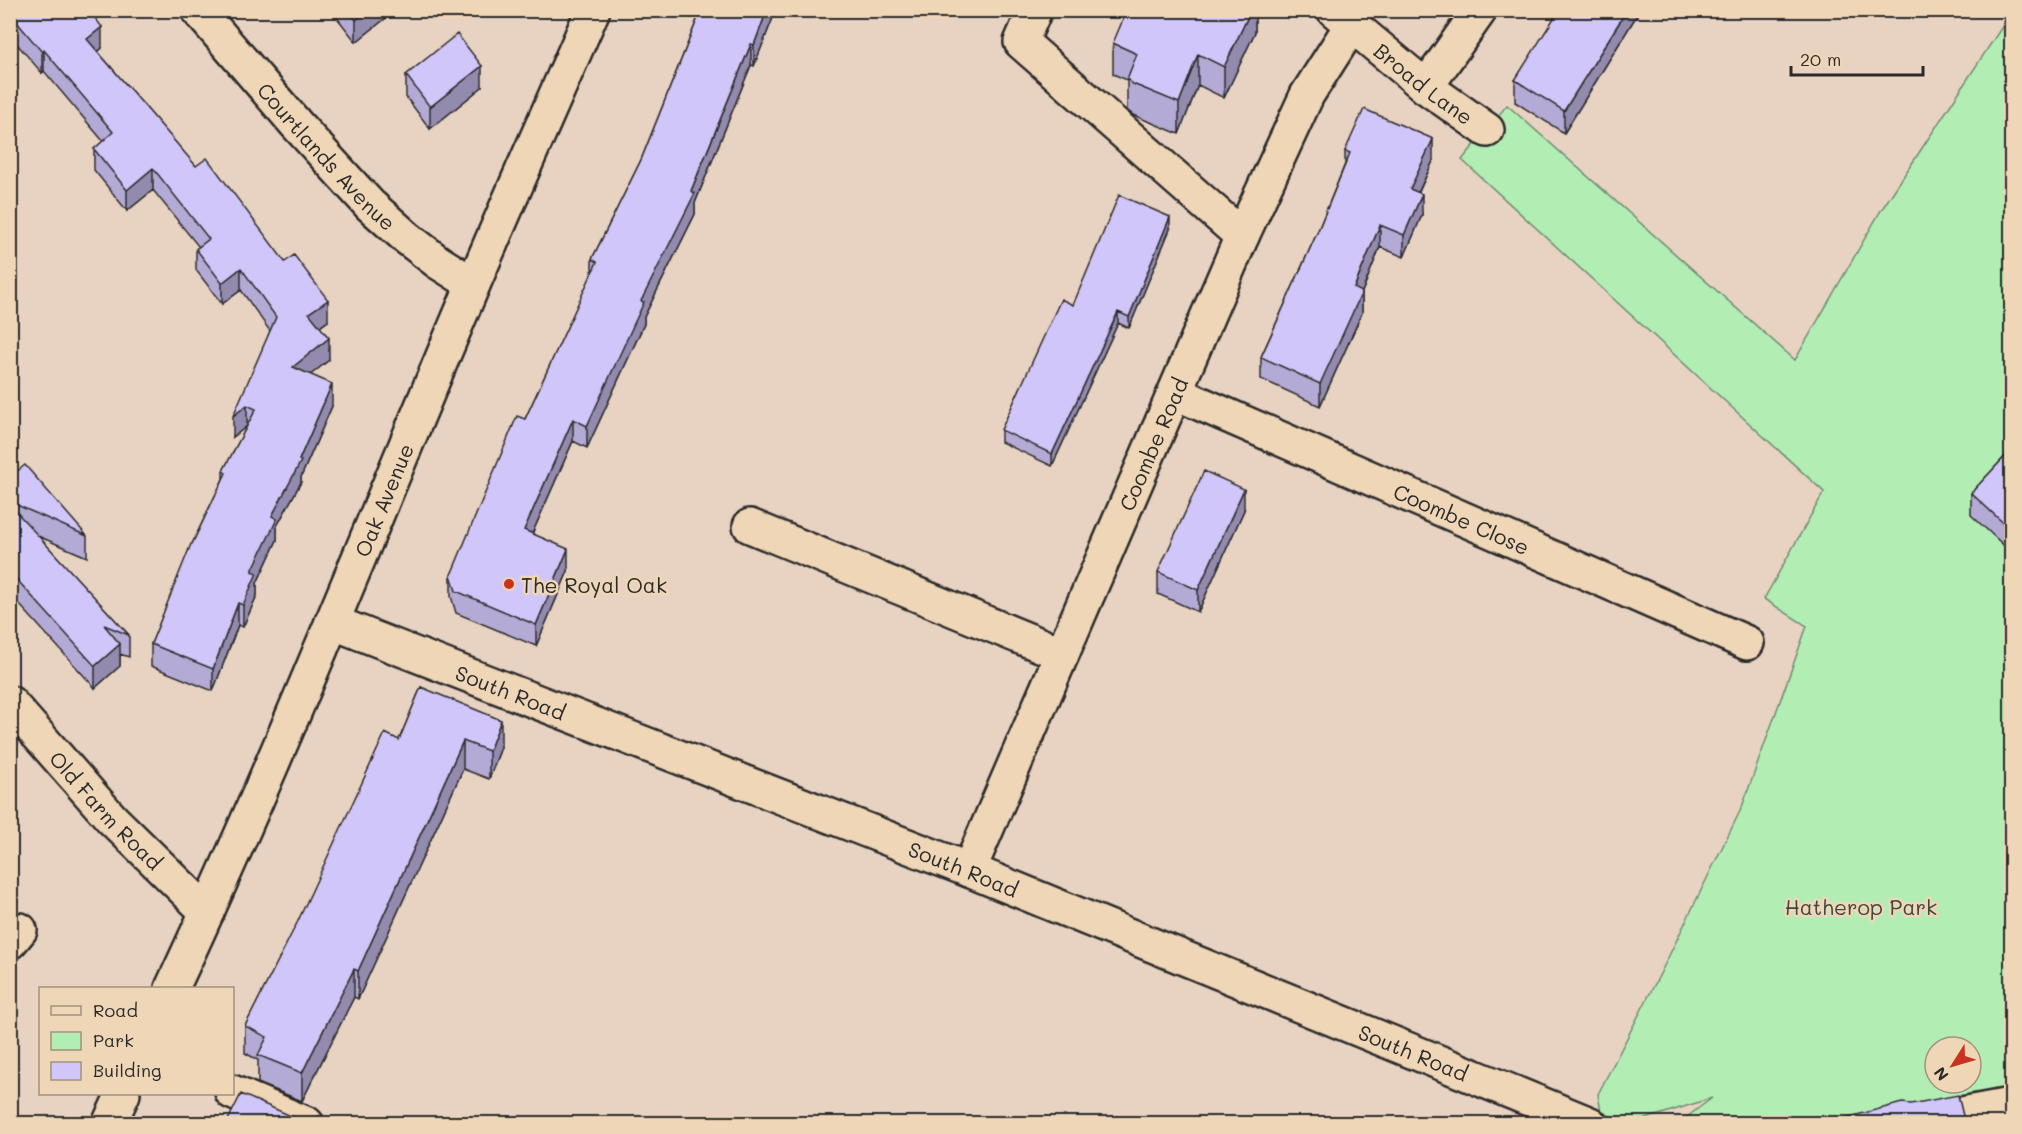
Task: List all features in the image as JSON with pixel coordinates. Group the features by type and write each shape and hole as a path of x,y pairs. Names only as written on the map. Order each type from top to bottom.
{"street":[{"name":"Courtlands Avenue","path":"198,10 297,125 370,205 415,244 473,284"},
{"name":"Oak Avenue","path":"172,987 332,622 473,284 593,10"},
{"path":"1035,10 1021,42 1242,236"},
{"path":"1426,87 1480,10"},
{"name":"Coombe Road","path":"969,870 1242,236 1342,18"},
{"name":"Broad Lane","path":"1342,18 1426,87 1487,130"},
{"name":"Coombe Close","path":"1176,393 1747,643"},
{"path":"750,526 1062,654"},
{"name":"South Road","path":"332,622 969,870 1590,1124"},
{"name":"Old Farm Road","path":"10,703 112,819 207,912"},
{"path":"234,1093 307,1124"},
{"path":"109,1124 123,1095"},
{"path":"1908,1124 2005,1106"}],"green space":[{"name":"Hatherop Park","path":"2011,13 2011,1123 1679,1123 1712,1098 1633,1123 1601,1112 1598,1094 1742,807 1807,626 1764,599 1824,492 1462,160 1507,105 1795,360 1880,212"}],"building":[{"path":"10,10 89,10 102,27 87,39 196,166 207,158 285,262 294,255 328,300 309,313 329,338 293,367 332,384 299,460 301,461 272,516 277,519 252,571 257,573 243,605 238,603 213,669 151,644 191,544 226,473 223,471 256,409 247,405 233,416 276,317 241,268 222,283 196,249 209,239 153,168 127,190 94,149 113,132 44,50 42,52 10,14"},
{"path":"348,10 368,10 356,20"},
{"path":"701,10 767,10 691,191 695,193 641,301 644,302 587,426 573,419 524,530 568,549 536,625 456,591 451,575 517,416 525,419 597,262 592,259 641,160"},
{"path":"1127,10 1178,10 1186,14 1188,10 1251,10 1224,67 1198,54 1179,103 1133,84 1127,79 1137,54 1113,43"},
{"path":"1559,10 1627,10 1564,111 1515,80"},
{"path":"457,34 482,66 430,107 406,75"},
{"path":"1364,109 1433,139 1410,189 1422,194 1404,235 1380,225 1354,288 1362,292 1320,384 1261,357 1317,233 1350,153 1345,151"},
{"path":"1119,195 1170,217 1129,317 1118,312 1052,454 1001,430 1061,299 1073,305"},
{"path":"2012,449 2012,531 1971,493"},
{"path":"25,465 87,536 10,502 10,477"},
{"path":"1204,471 1244,489 1198,590 1158,572"},
{"path":"10,505 129,635 104,625 120,644 95,666 10,572"},
{"path":"421,687 501,720 489,751 463,741 358,971 354,969 302,1073 258,1055 267,1037 245,1026 297,923 385,733 399,740"},
{"path":"241,1094 300,1120 310,1121 319,1116 324,1119 322,1124 226,1124"},
{"path":"1958,1095 1965,1124 1830,1124 1830,1122 1902,1103 1911,1104"}],"place":[{"name":"The Royal Oak","path":"509,584"}]}
